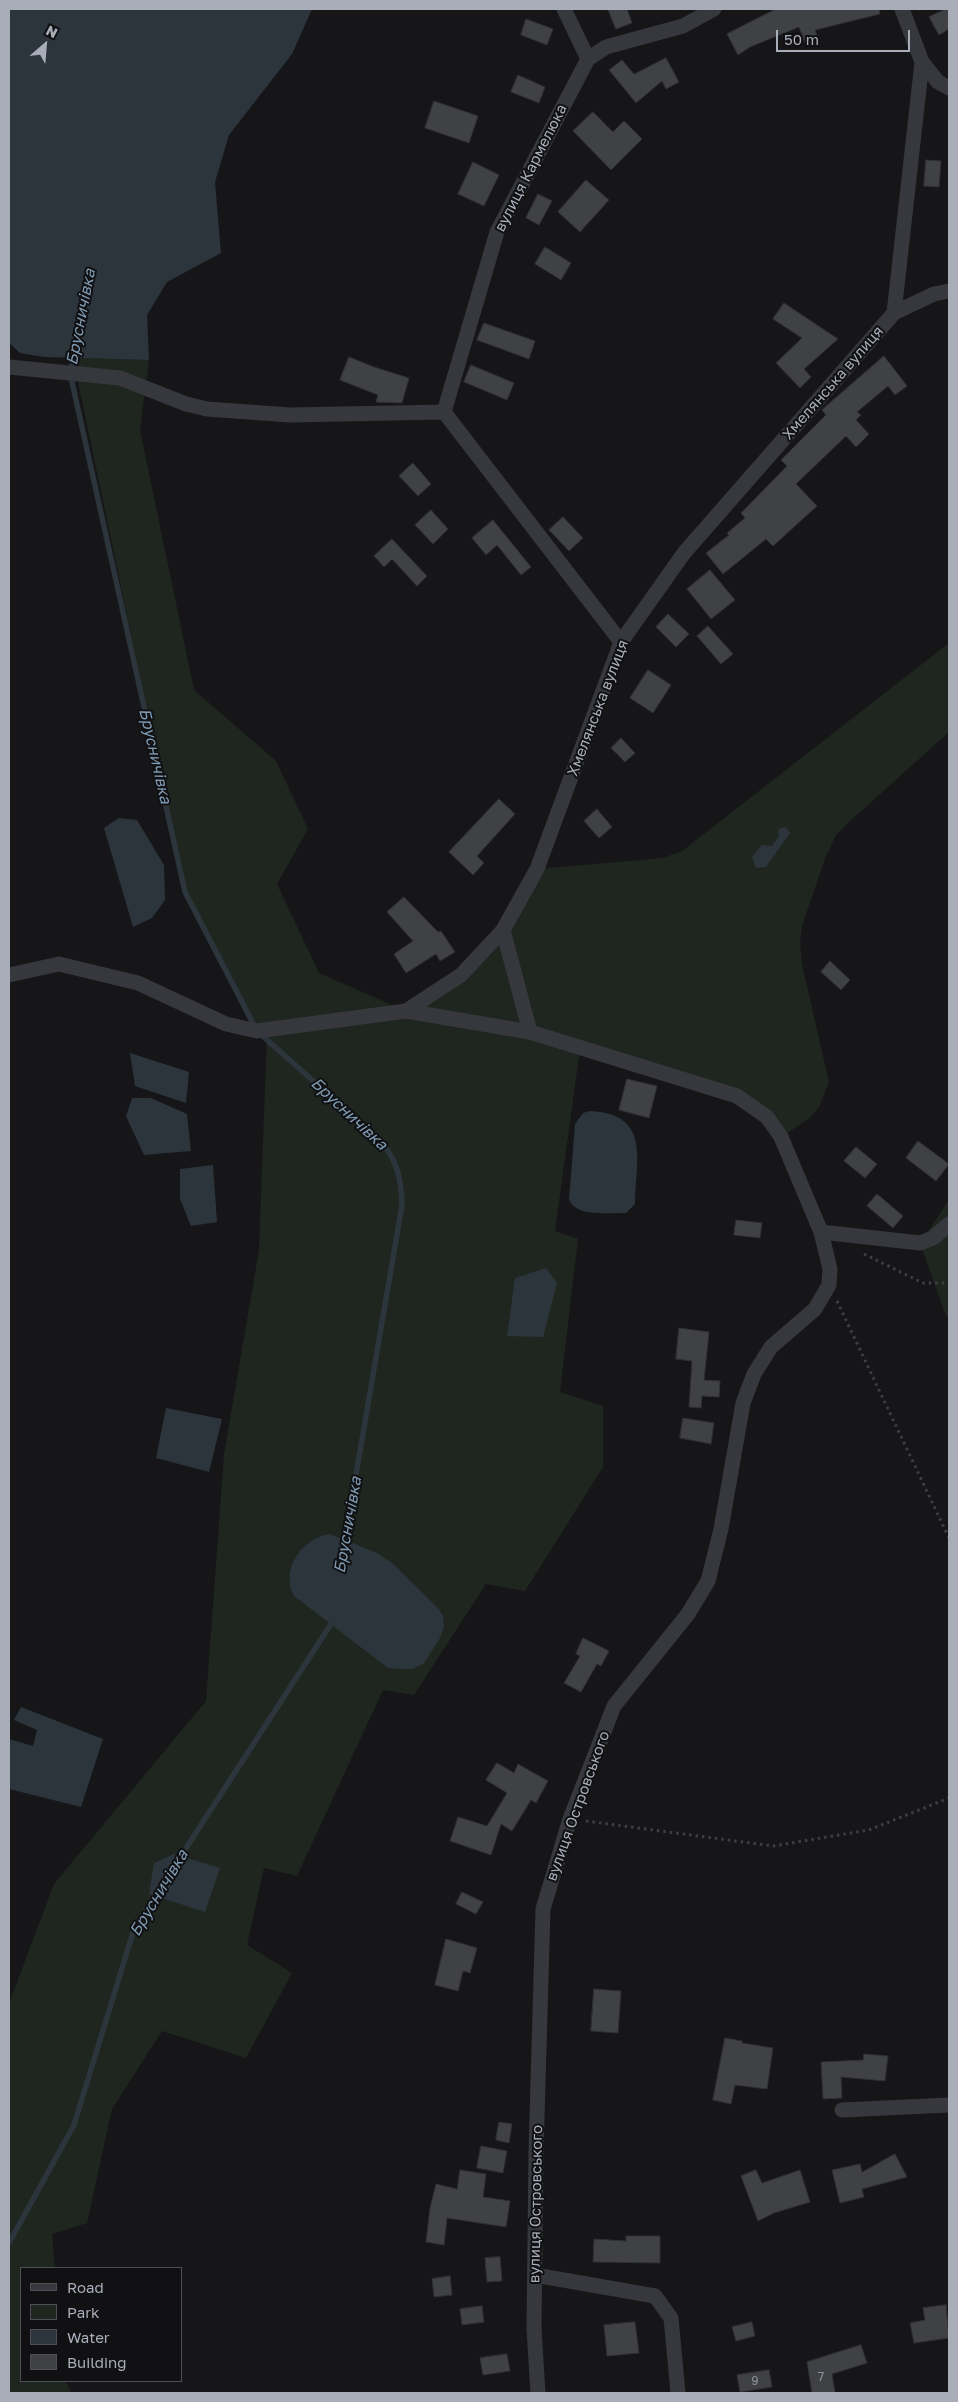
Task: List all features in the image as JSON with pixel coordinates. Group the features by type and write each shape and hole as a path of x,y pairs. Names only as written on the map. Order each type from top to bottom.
{"street":[{"path":"564,9 588,59 606,48 683,26 714,9"},
{"path":"902,9 922,62 938,82 949,88"},
{"name":"вулиця Кармелюка","path":"444,412 497,232 588,59"},
{"path":"894,313 922,62"},
{"name":"Хмелянська вулиця","path":"406,1011 461,974 503,930 537,869 621,642 684,553 894,313 934,294 949,292"},
{"path":"9,367 120,378 186,404 223,411 290,415 444,412 621,642"},
{"path":"503,930 530,1032"},
{"path":"9,975 59,964 138,983 226,1024 256,1031 406,1011 530,1032 737,1096 767,1117 781,1137 821,1232 830,1269 829,1284"},
{"path":"821,1232 920,1243 933,1238 949,1224"},
{"name":"вулиця Островського","path":"538,2393 534,2328 536,2152 543,1908 570,1819 614,1706 688,1614 708,1581 721,1529 743,1404 754,1374 771,1347 815,1309 829,1284"},
{"path":"842,2110 949,2105"},
{"path":"535,2276 654,2296 671,2318 678,2393"}],"path":[{"path":"863,1253 923,1283 949,1283"},
{"path":"829,1284 949,1538"},
{"path":"570,1819 773,1846 869,1830 949,1798"}],"green space":[{"path":"73,358 149,360 140,430 194,690 276,761 308,829 277,884 319,973 406,1011 492,943 537,869 663,858 682,851 949,643 949,732 836,835 826,856 802,926 800,942 802,964 829,1082 819,1107 810,1118 781,1137 752,1105 580,1049 555,1231 578,1239 560,1392 603,1406 603,1467 525,1591 486,1584 414,1695 383,1690 297,1876 264,1868 247,1945 292,1973 246,2058 162,2031 112,2109 87,2223 52,2234 55,2267 20,2267 20,2382 66,2382 71,2393 9,2393 9,2003 54,1884 206,1701 224,1454 259,1250 267,1034 257,1031 185,892"},
{"path":"949,1200 949,1317 946,1316 920,1243"}],"water":[{"path":"9,9 312,9 292,54 229,135 215,182 221,253 167,282 147,315 149,360 43,357 20,353 9,343"},
{"path":"119,818 137,820 164,865 165,900 152,918 133,927 104,828"},
{"path":"786,827 790,833 766,867 756,868 752,857 762,845 772,846 779,836 778,829"},
{"path":"130,1053 189,1072 186,1103 135,1086"},
{"path":"132,1098 151,1098 187,1114 191,1151 144,1155 126,1116"},
{"path":"590,1111 609,1114 623,1120 631,1130 636,1142 635,1204 626,1213 586,1212 578,1209 569,1199 575,1124 583,1113"},
{"path":"213,1165 217,1222 191,1226 180,1199 180,1169"},
{"path":"546,1268 557,1283 543,1337 507,1336 515,1278"},
{"path":"166,1408 222,1419 209,1472 156,1458"},
{"path":"330,1534 377,1553 392,1563 438,1608 443,1616 444,1627 439,1640 424,1663 413,1669 388,1668 294,1596 290,1586 290,1575 296,1556 311,1542"},
{"path":"21,1707 103,1739 81,1807 9,1789 9,1739 33,1746 37,1730 14,1720"},
{"path":"174,1854 220,1868 205,1912 149,1894 154,1863"}],"building":[{"path":"608,9 627,9 632,23 616,29"},
{"path":"776,9 879,9 880,14 815,30 818,38 805,43 799,27 750,47 738,55 727,34"},
{"path":"949,9 949,29 939,35 929,17"},
{"path":"526,19 553,29 547,45 521,35"},
{"path":"666,58 679,82 666,89 662,81 636,103 609,70 622,60 634,74"},
{"path":"518,75 545,87 539,103 511,92"},
{"path":"434,101 478,116 469,143 425,128"},
{"path":"593,112 613,132 624,121 642,139 611,170 573,131"},
{"path":"926,160 941,161 939,187 924,186"},
{"path":"473,162 499,175 484,206 458,194"},
{"path":"586,180 609,200 580,232 558,212"},
{"path":"538,194 552,201 539,225 526,218"},
{"path":"545,247 571,263 561,280 535,264"},
{"path":"784,303 838,339 804,369 811,377 800,388 776,363 802,338 773,319"},
{"path":"484,323 535,341 529,359 477,340"},
{"path":"884,356 907,386 895,395 888,386 857,412 861,415 856,420 869,434 856,447 846,436 796,484 817,506 773,546 766,539 723,574 706,553 729,535 727,533 745,518 741,513 787,466 781,460 826,415 822,410"},
{"path":"349,357 409,378 402,403 376,402 378,395 340,380"},
{"path":"471,365 514,383 507,400 464,382"},
{"path":"413,463 431,484 418,496 399,476"},
{"path":"431,510 448,529 433,544 415,525"},
{"path":"563,517 583,538 569,551 549,530"},
{"path":"493,520 531,567 521,575 497,545 486,555 472,538"},
{"path":"392,539 427,576 417,586 392,559 384,567 374,556"},
{"path":"710,570 735,600 711,619 687,589"},
{"path":"668,614 689,634 676,647 656,627"},
{"path":"708,626 733,654 721,664 697,636"},
{"path":"648,670 671,685 653,713 630,698"},
{"path":"621,738 635,753 625,762 611,748"},
{"path":"499,799 515,814 477,856 484,863 473,875 449,852"},
{"path":"597,809 612,827 599,838 584,821"},
{"path":"404,897 438,932 441,931 455,952 440,961 436,954 406,973 394,954 413,941 387,912"},
{"path":"830,961 850,980 841,990 821,972"},
{"path":"627,1079 657,1086 649,1118 619,1110"},
{"path":"918,1141 949,1164 936,1181 906,1158"},
{"path":"856,1147 877,1164 865,1178 844,1161"},
{"path":"877,1194 903,1216 893,1228 867,1206"},
{"path":"736,1220 762,1223 760,1238 734,1235"},
{"path":"679,1328 709,1332 704,1380 720,1381 719,1397 702,1396 701,1408 689,1407 692,1361 676,1359"},
{"path":"683,1418 714,1423 711,1444 680,1438"},
{"path":"583,1638 609,1651 601,1666 597,1664 581,1692 564,1683 580,1656 576,1654"},
{"path":"497,1763 514,1773 518,1764 548,1781 536,1803 531,1800 512,1831 501,1824 491,1855 450,1841 458,1817 487,1826 507,1793 486,1780"},
{"path":"462,1892 483,1902 476,1914 456,1904"},
{"path":"446,1939 477,1948 470,1973 463,1971 458,1991 435,1985"},
{"path":"594,1989 621,1991 618,2033 591,2031"},
{"path":"725,2038 773,2048 767,2089 735,2085 731,2104 713,2100"},
{"path":"864,2054 888,2056 885,2081 841,2077 842,2098 823,2099 821,2062 863,2060"},
{"path":"499,2122 512,2124 509,2143 496,2140"},
{"path":"481,2146 507,2151 503,2173 477,2168"},
{"path":"895,2154 907,2177 862,2189 864,2197 840,2203 832,2170 860,2164 862,2172"},
{"path":"460,2170 486,2174 483,2197 510,2201 506,2227 447,2218 444,2245 426,2242 430,2208 436,2184 457,2189"},
{"path":"756,2170 762,2183 800,2170 810,2202 774,2213 758,2221 741,2176"},
{"path":"626,2236 660,2236 660,2263 593,2262 594,2239 626,2241"},
{"path":"500,2257 502,2281 487,2282 485,2258"},
{"path":"450,2276 452,2295 434,2297 432,2279"},
{"path":"946,2305 949,2338 914,2343 910,2323 925,2320 923,2308"},
{"path":"482,2306 484,2322 462,2325 460,2309"},
{"path":"635,2322 639,2353 607,2356 604,2325"},
{"path":"752,2322 755,2336 736,2341 732,2327"},
{"path":"861,2345 867,2363 832,2374 835,2393 812,2393 807,2362"},
{"path":"507,2354 510,2371 483,2375 480,2358"},
{"path":"769,2370 772,2387 740,2392 737,2375"}],"waterway":[{"name":"Брусничівка","path":"75,351 70,373 185,892 257,1031 383,1143 392,1158 400,1179 402,1205 344,1545"},
{"name":"Брусничівка","path":"177,1862 331,1624 332,1619"},
{"name":"Брусничівка","path":"9,2243 74,2125 134,1929 159,1890"}]}
